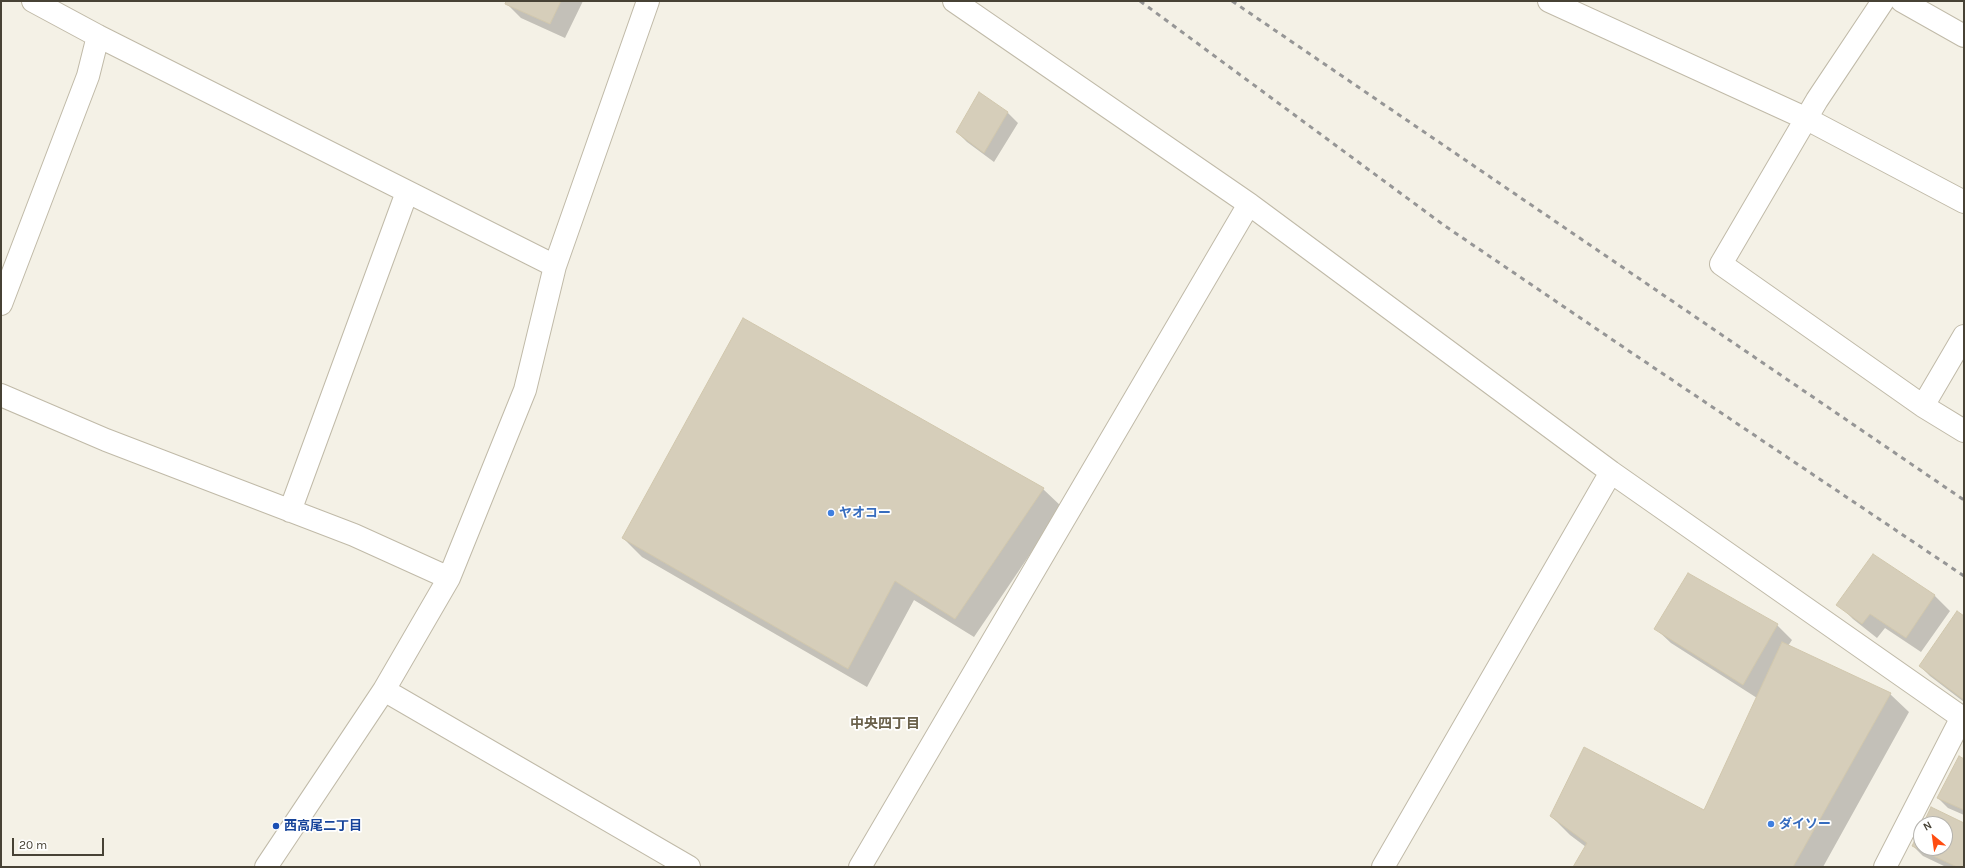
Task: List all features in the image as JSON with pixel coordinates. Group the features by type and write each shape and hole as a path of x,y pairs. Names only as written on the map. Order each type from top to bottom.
{"street":[{"path":"32,1 98,36 554,266"},
{"path":"266,867 384,690 449,578 525,390 554,266 648,1"},
{"path":"954,1 1249,204 1611,472 1963,718 1885,867"},
{"path":"1548,1 1807,119 1964,202"},
{"path":"1883,1 1817,100 1721,264 1923,406 1964,431"},
{"path":"1902,1 1964,36"},
{"path":"1,304 88,76 98,36"},
{"path":"290,511 407,192"},
{"path":"860,867 1249,204"},
{"path":"1923,406 1964,336"},
{"path":"1,395 106,440 354,536 449,578"},
{"path":"1383,867 1611,472"},
{"path":"384,690 690,867"}],"building":[{"path":"506,1 561,1 550,24 505,4"},
{"path":"979,92 1008,112 984,153 956,132"},
{"name":"ヤオコー","path":"743,318 1044,488 955,619 895,581 848,669 622,538"},
{"path":"1873,554 1935,595 1906,638 1870,614 1862,624 1836,605"},
{"path":"1688,573 1778,624 1743,685 1654,629"},
{"path":"1957,611 1964,616 1964,700 1919,666"},
{"path":"1782,642 1891,693 1793,867 1573,867 1587,843 1550,816 1584,747 1704,810"},
{"path":"1959,756 1964,759 1964,810 1937,798"},
{"path":"1931,807 1950,816 1927,816"},
{"path":"1953,818 1964,823 1964,867 1957,867 1933,856 1953,856"}],"railway":[{"path":"1140,1 1445,226 1964,576"},
{"path":"1232,1 1964,500"}],"place":[{"name":"ヤオコー","path":"831,513"},
{"name":"ダイソー","path":"1771,824"},
{"name":"西高尾二丁目","path":"276,826"}],"district":[{"name":"中央四丁目","path":"885,724"}]}
